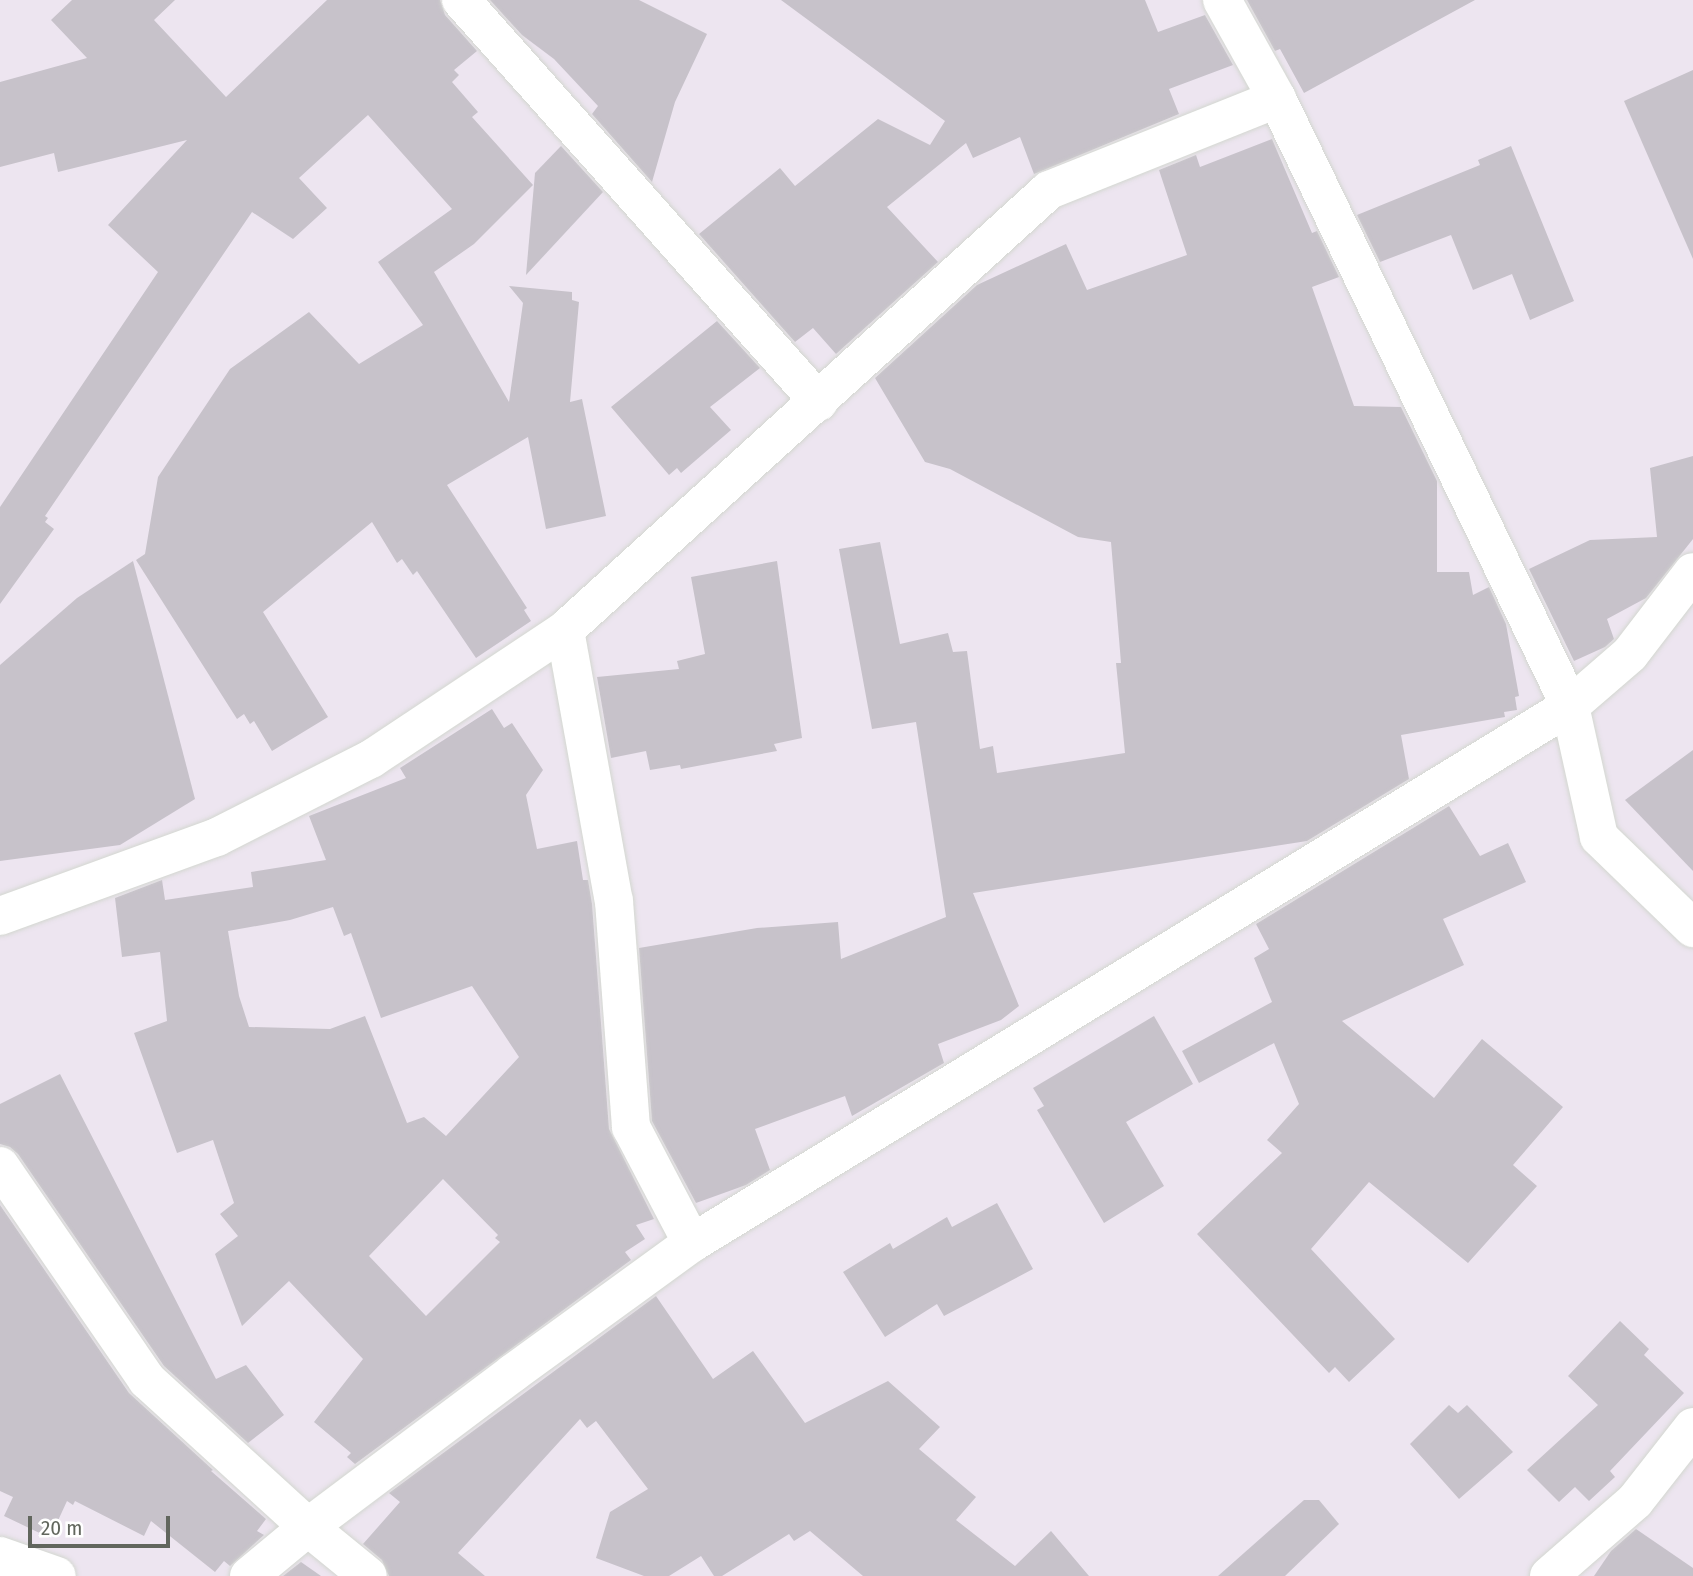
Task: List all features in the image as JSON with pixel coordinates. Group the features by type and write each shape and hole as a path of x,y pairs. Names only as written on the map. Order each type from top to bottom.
{"street":[{"path":"461,0 819,402"},
{"path":"1222,0 1277,99 1570,706 1599,837 1693,928"},
{"path":"0,916 229,831 371,759 565,630 819,402 1049,190 1277,99"},
{"path":"249,1576 308,1527 692,1242 1570,706 1630,654 1693,572"},
{"path":"565,630 614,901 631,1127 692,1242"},
{"path":"0,1166 147,1380 308,1527 368,1576"},
{"path":"1549,1576 1635,1501 1693,1427"},
{"path":"0,1556 57,1576"}],"building":[{"path":"72,0 175,0 154,20 226,97 327,0 440,0 445,15 477,51 454,70 459,75 452,82 478,112 472,117 533,185 474,244 434,272 509,402 523,303 509,286 572,292 572,300 579,302 570,402 582,399 606,516 546,529 528,437 447,485 527,608 524,610 531,621 476,658 417,571 413,575 402,559 397,563 372,522 263,612 328,717 272,751 254,721 250,724 244,714 237,719 136,560 145,554 158,477 230,369 309,312 359,364 423,325 378,262 452,209 368,115 299,178 327,208 293,239 252,212 45,516 48,518 45,522 54,529 0,604 0,507 158,272 108,225 187,140 58,172 54,153 0,167 0,82 87,58 51,20"},
{"path":"490,0 639,0 707,34 675,102 652,182 592,114 598,106 554,59 522,35"},
{"path":"781,0 1145,0 1158,32 1205,15 1233,65 1169,89 1179,114 1034,174 1020,137 973,158 966,143 887,207 938,262 836,354 813,328 795,342 699,234 780,168 795,186 878,119 930,145 945,121"},
{"path":"1247,0 1475,0 1304,93 1280,49 1275,51"},
{"path":"1693,70 1693,259 1624,101"},
{"path":"1272,139 1312,233 1317,231 1339,277 1312,287 1354,406 1401,407 1437,481 1437,572 1469,572 1473,595 1489,587 1506,624 1519,696 1515,697 1517,710 1504,712 1505,717 1401,735 1409,779 1307,841 973,893 1019,1006 1001,1020 938,1044 944,1063 852,1116 845,1096 755,1129 770,1170 746,1185 696,1203 652,1121 639,948 757,928 838,922 841,959 946,917 916,722 872,729 839,549 880,542 900,644 948,633 953,652 967,651 980,749 993,746 997,773 1125,753 1116,663 1121,663 1111,542 1078,537 950,469 925,462 875,378 977,285 1066,244 1087,290 1187,255 1159,170 1196,155 1200,167"},
{"path":"561,146 603,192 526,275 535,173"},
{"path":"1511,146 1574,301 1530,320 1512,274 1473,290 1451,235 1380,262 1357,215 1480,165 1478,160"},
{"path":"717,321 760,368 710,407 731,430 681,473 677,468 669,475 611,407"},
{"path":"1693,456 1693,539 1646,598 1607,619 1614,639 1605,647 1574,661 1529,569 1590,540 1657,537 1650,468"},
{"path":"133,561 195,799 120,845 0,861 0,665 77,598"},
{"path":"777,561 802,738 774,744 777,751 681,769 680,765 650,770 646,751 611,758 597,677 679,669 677,661 705,654 691,577"},
{"path":"492,709 504,728 512,723 543,770 526,795 537,849 577,841 583,880 588,880 592,904 609,1129 654,1219 636,1225 645,1239 625,1252 631,1260 355,1464 347,1457 351,1453 314,1422 363,1359 289,1281 242,1326 215,1254 238,1236 220,1214 234,1203 213,1140 177,1153 134,1033 167,1021 160,952 122,957 115,898 162,880 165,900 253,887 251,872 326,860 309,816 406,778 400,768","holes":["333,907 344,936 351,933 381,1018 472,986 519,1057 446,1136 424,1117 407,1123 365,1016 330,1029 249,1027 239,996 228,931 290,920","443,1179 498,1235 495,1238 500,1242 426,1316 369,1256"]},
{"path":"1693,750 1693,871 1625,800"},
{"path":"1449,806 1480,856 1508,843 1526,882 1443,919 1464,965 1342,1021 1434,1098 1482,1039 1563,1107 1513,1165 1537,1186 1468,1263 1369,1182 1311,1249 1395,1339 1349,1382 1335,1367 1329,1373 1197,1234 1282,1153 1267,1140 1299,1104 1274,1043 1199,1083 1182,1051 1272,1002 1254,958 1269,949 1256,924"},
{"path":"1154,1016 1193,1084 1126,1122 1164,1186 1104,1223 1037,1110 1044,1106 1033,1088"},
{"path":"60,1074 216,1379 246,1365 284,1415 248,1443 164,1366 18,1154 10,1147 0,1144 0,1104"},
{"path":"997,1203 1033,1269 944,1316 937,1304 885,1337 843,1272 890,1243 893,1249 947,1217 952,1227"},
{"path":"0,1205 129,1393 266,1519 257,1531 264,1535 230,1566 224,1561 215,1572 151,1521 144,1536 75,1501 73,1505 67,1501 50,1538 4,1516 13,1497 0,1491"},
{"path":"656,1296 713,1379 753,1351 805,1423 888,1381 940,1427 919,1449 976,1497 956,1520 1015,1566 1051,1531 1089,1576 863,1576 810,1531 794,1541 789,1534 722,1576 714,1576 701,1556 669,1576 644,1576 596,1558 610,1512 648,1489 596,1421 587,1428 580,1419 458,1553 485,1576 389,1576 382,1560 363,1544 400,1502 389,1493"},
{"path":"1620,1321 1649,1349 1644,1355 1684,1393 1610,1471 1615,1477 1589,1501 1575,1487 1559,1502 1527,1470 1598,1405 1568,1376"},
{"path":"1449,1405 1458,1413 1467,1405 1513,1452 1459,1499 1410,1444"},
{"path":"1304,1500 1319,1500 1339,1524 1285,1576 1218,1576"},
{"path":"1636,1529 1693,1568 1693,1576 1594,1576 1611,1551"},
{"path":"301,1562 321,1576 283,1576"}]}
